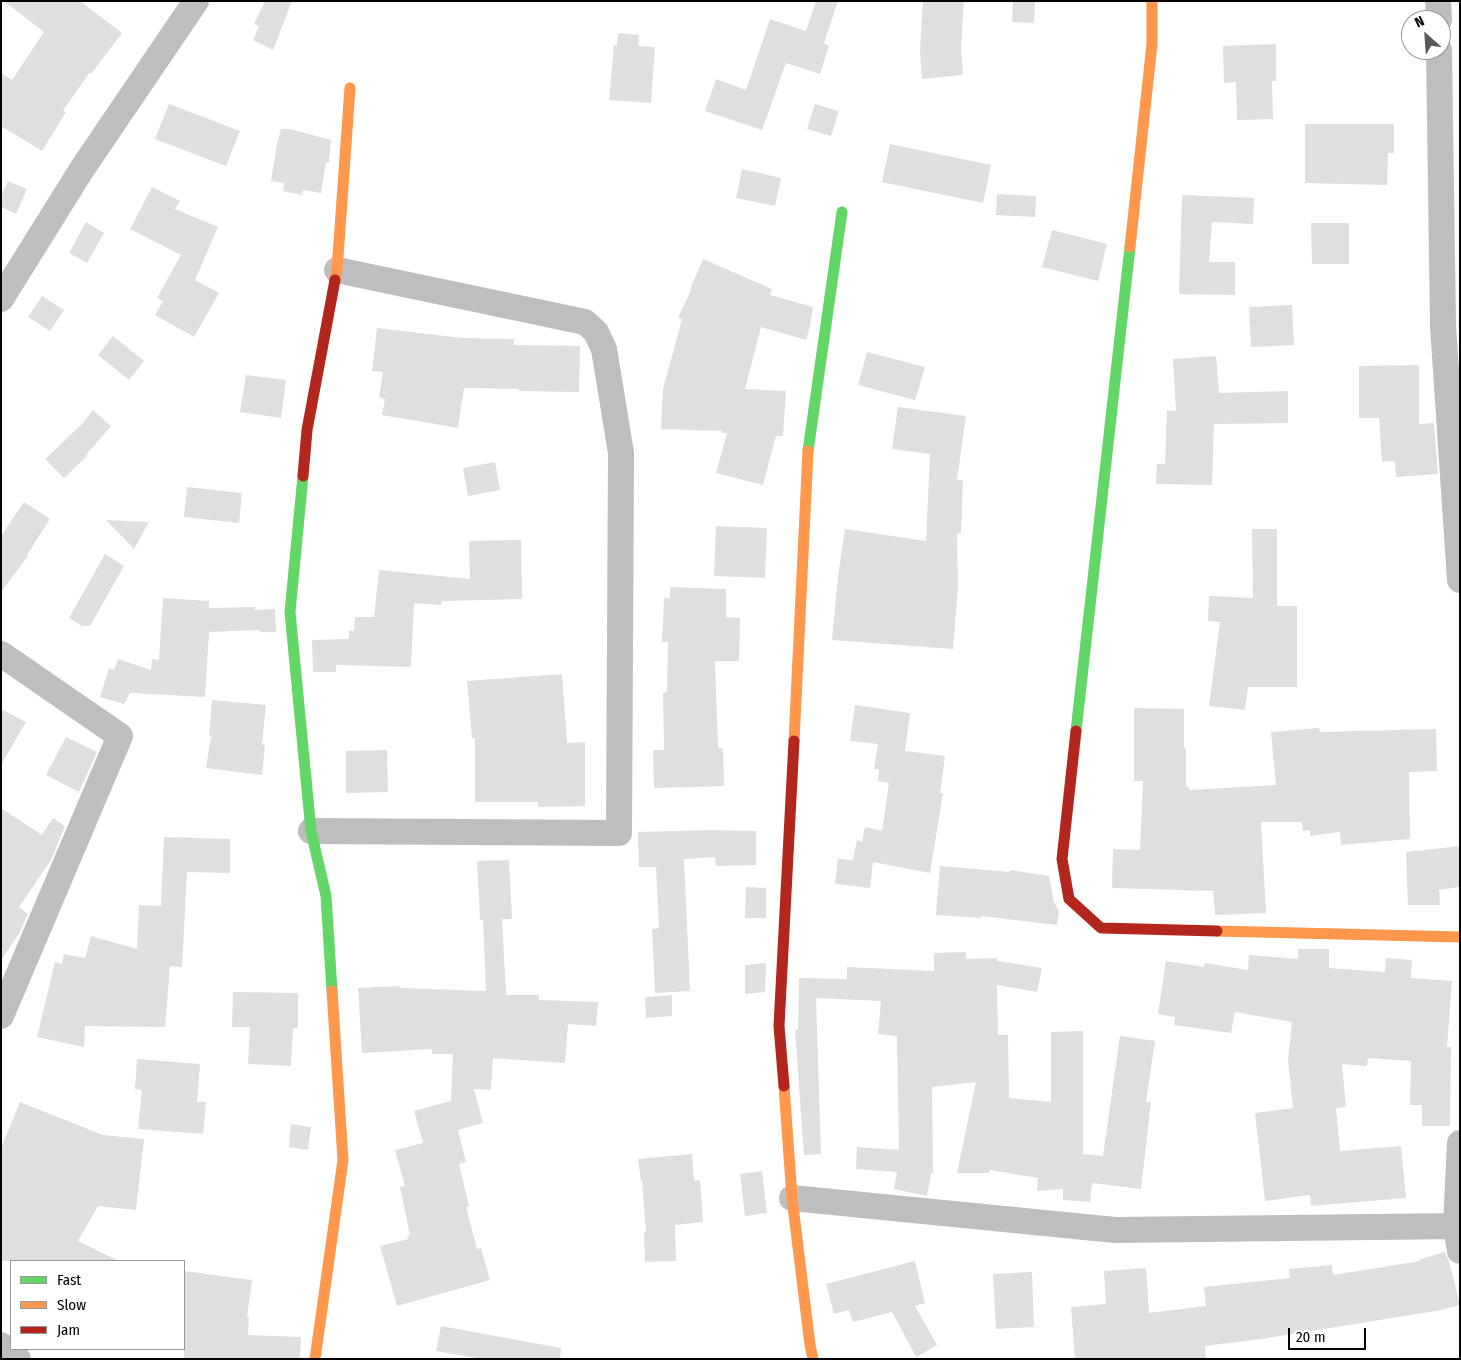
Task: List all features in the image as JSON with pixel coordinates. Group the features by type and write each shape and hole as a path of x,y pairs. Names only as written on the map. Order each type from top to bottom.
{"street":[{"path":"1,299 82,169 196,1"},
{"path":"1152,1 1152,44 1062,859 1069,899 1101,928 1460,937"},
{"path":"1439,60 1443,326 1460,580"},
{"path":"315,1359 343,1160 326,896 311,831 290,612 308,430 337,270 350,88"},
{"path":"813,1359 792,1198 779,1026 809,441 842,212"},
{"path":"311,831 619,833 622,453 604,349 596,332 585,322 337,270"},
{"path":"1,654 120,736 1,1016"},
{"path":"792,1198 1115,1230 1458,1234 1460,1143"},
{"path":"1,1345 18,1359"}],"building":[{"path":"4,1 80,1 122,33 91,74 89,73 63,111 66,112 42,151 1,126 1,73 12,80 44,32"},
{"path":"265,1 292,1 273,50 253,40 259,26 254,24"},
{"path":"816,1 838,1 824,43 829,46 820,74 786,63 762,130 705,111 716,79 746,90 770,19 806,31"},
{"path":"923,1 964,1 961,49 963,75 922,79 920,51"},
{"path":"1013,1 1035,1 1034,23 1012,22"},
{"path":"618,33 639,35 638,46 655,47 651,103 609,100 614,45 617,46"},
{"path":"1276,44 1276,81 1272,81 1273,119 1237,120 1236,82 1224,83 1223,46"},
{"path":"169,104 240,131 226,166 155,139"},
{"path":"815,104 839,111 831,136 807,129"},
{"path":"1305,124 1394,124 1394,153 1388,153 1387,185 1305,183"},
{"path":"281,129 290,129 331,140 329,163 326,162 321,193 303,190 302,195 283,191 284,183 271,181"},
{"path":"890,144 991,165 983,203 882,182"},
{"path":"742,169 781,178 775,206 736,198"},
{"path":"8,181 27,189 16,214 1,207 1,196"},
{"path":"152,187 180,201 175,209 218,227 195,280 219,293 194,337 155,315 163,301 157,298 181,255 130,229"},
{"path":"997,194 1036,196 1035,217 996,215"},
{"path":"1182,195 1254,198 1253,224 1212,222 1209,262 1235,262 1235,295 1179,294"},
{"path":"86,222 104,233 87,263 69,253"},
{"path":"1311,223 1349,223 1349,264 1312,264"},
{"path":"1052,230 1107,244 1098,281 1042,267"},
{"path":"703,259 772,289 770,295 813,307 806,340 761,327 745,389 786,391 783,436 776,436 763,485 716,473 727,433 722,433 722,431 661,429 663,389 682,319 678,318"},
{"path":"42,296 64,310 50,331 28,317"},
{"path":"1292,305 1294,345 1251,347 1249,307"},
{"path":"377,328 462,338 514,339 514,345 580,346 579,392 464,388 458,428 382,415 385,399 379,397 383,372 372,371"},
{"path":"113,336 144,361 129,380 98,355"},
{"path":"867,352 925,367 915,400 858,385"},
{"path":"1216,356 1219,393 1288,391 1288,423 1214,424 1212,485 1156,484 1157,464 1165,464 1167,410 1176,411 1173,359"},
{"path":"1419,365 1419,424 1434,423 1438,474 1396,477 1395,461 1382,462 1379,418 1359,418 1359,366"},
{"path":"246,375 286,380 281,418 240,412"},
{"path":"898,407 966,416 957,480 963,480 961,533 957,533 958,586 953,649 832,640 845,529 926,541 930,454 892,449"},
{"path":"93,410 111,426 87,456 64,478 45,459 83,423"},
{"path":"495,462 500,490 468,496 463,468"},
{"path":"187,487 242,493 239,523 184,517"},
{"path":"24,502 50,519 28,556 1,592 1,536"},
{"path":"106,520 149,522 134,549"},
{"path":"716,526 767,528 765,578 714,576"},
{"path":"1252,529 1277,529 1277,606 1297,606 1297,687 1248,687 1245,710 1209,706 1220,622 1208,621 1209,596 1253,598"},
{"path":"521,540 522,599 442,601 441,605 414,603 411,667 336,665 336,672 313,672 312,640 349,639 349,630 354,631 355,617 374,617 379,570 470,579 469,541"},
{"path":"105,554 124,566 90,626 82,626 69,618"},
{"path":"670,587 726,589 726,617 740,618 739,661 715,661 718,748 723,748 724,786 654,788 653,750 664,750 663,693 667,692 668,642 662,642 664,598 670,598"},
{"path":"163,598 209,601 209,608 255,607 255,610 275,609 276,632 260,632 260,630 209,632 205,697 130,693 124,704 100,697 109,668 114,670 118,659 151,670 152,659 159,660"},
{"path":"562,674 567,743 585,742 585,806 538,807 538,802 475,802 475,738 472,738 467,681"},
{"path":"212,700 266,705 262,744 265,745 262,775 206,768 211,736 209,735"},
{"path":"855,705 910,713 905,751 945,756 940,793 943,793 930,873 873,862 870,888 835,884 838,859 853,860 857,840 862,842 865,827 882,831 889,783 878,781 879,769 874,769 878,744 850,741"},
{"path":"1134,708 1184,709 1186,787 1189,787 1189,790 1276,785 1271,732 1319,728 1320,732 1436,729 1437,771 1409,772 1410,839 1341,845 1340,832 1310,836 1310,830 1303,831 1302,822 1261,822 1266,913 1215,915 1213,891 1112,888 1113,849 1140,850 1143,781 1134,781"},
{"path":"1,709 26,722 1,765"},
{"path":"66,737 97,752 79,792 46,775"},
{"path":"387,750 388,792 346,793 346,751"},
{"path":"1,808 42,835 53,818 65,826 51,860 19,907 28,914 19,934 1,960"},
{"path":"756,831 756,865 716,866 715,857 684,859 690,991 655,993 652,929 659,928 656,867 639,867 638,832"},
{"path":"164,837 230,839 230,873 187,872 182,967 170,966 165,1027 85,1026 84,1047 37,1037 55,962 62,964 64,954 85,958 91,936 137,949 139,905 161,906"},
{"path":"1460,846 1460,887 1439,890 1440,905 1408,905 1406,852"},
{"path":"509,860 512,919 502,919 506,995 539,995 539,1000 598,1002 596,1026 568,1024 565,1063 493,1058 491,1090 474,1089 483,1123 458,1130 466,1162 459,1164 469,1206 466,1207 477,1249 481,1248 490,1280 397,1306 380,1246 408,1239 407,1236 410,1235 400,1187 405,1186 395,1150 423,1143 414,1111 451,1101 453,1054 432,1054 432,1049 362,1053 358,988 400,986 401,988 486,991 483,920 480,920 477,861"},
{"path":"940,866 1010,872 1010,870 1049,876 1054,902 1059,911 1057,925 981,916 981,918 936,915"},
{"path":"746,887 766,888 766,918 745,918"},
{"path":"1298,949 1329,949 1329,968 1385,972 1386,958 1412,960 1411,978 1452,981 1447,1047 1451,1047 1450,1126 1422,1126 1422,1105 1410,1105 1411,1061 1368,1058 1367,1066 1342,1064 1346,1107 1336,1108 1340,1151 1401,1146 1406,1198 1311,1206 1310,1195 1265,1201 1255,1113 1293,1108 1288,1060 1292,1022 1235,1012 1231,1033 1174,1025 1175,1017 1158,1014 1166,961 1204,967 1205,963 1248,970 1249,955 1298,959"},
{"path":"966,952 966,959 997,958 997,961 1042,968 1037,992 997,985 998,1035 1008,1035 1009,1098 1051,1102 1051,1032 1083,1031 1083,1154 1103,1156 1120,1036 1155,1041 1146,1102 1151,1102 1141,1189 1092,1183 1090,1202 1063,1200 1063,1189 1037,1191 1038,1178 990,1170 989,1173 957,1173 976,1082 932,1087 933,1173 931,1173 927,1196 894,1189 897,1172 856,1169 857,1147 899,1150 897,1036 878,1034 881,1001 816,998 821,1154 804,1155 795,1030 798,1030 799,978 847,979 847,967 934,971 934,953"},
{"path":"766,963 765,992 745,994 745,965"},
{"path":"233,992 298,993 298,1028 293,1028 291,1066 248,1064 250,1027 232,1027"},
{"path":"672,995 672,1016 646,1018 645,997"},
{"path":"137,1059 200,1064 197,1102 206,1102 203,1134 138,1129 142,1090 135,1089"},
{"path":"20,1102 103,1135 144,1139 136,1210 98,1206 78,1241 117,1260 1,1261 1,1148"},
{"path":"291,1124 311,1127 308,1150 289,1147"},
{"path":"692,1154 694,1181 700,1180 703,1222 675,1225 676,1261 645,1262 644,1232 646,1232 642,1181 638,1159"},
{"path":"762,1171 767,1213 745,1216 740,1174"},
{"path":"1445,1252 1460,1305 1442,1310 1205,1346 1206,1359 1075,1359 1071,1307 1106,1304 1104,1271 1146,1268 1149,1313 1206,1306 1204,1287 1290,1278 1289,1269 1332,1265 1333,1275 1420,1261 1420,1259"},
{"path":"915,1261 925,1303 915,1306 937,1345 916,1357 892,1312 853,1322 849,1310 834,1314 826,1284"},
{"path":"185,1271 252,1280 247,1317 249,1317 248,1335 301,1337 300,1359 184,1359"},
{"path":"1032,1272 1034,1327 996,1329 993,1274"},
{"path":"441,1326 561,1348 560,1359 482,1359 436,1351"}],"traffic: fast":[{"path":"808,451 842,212"},
{"path":"1076,731 1130,247"},
{"path":"303,476 290,612 311,831 326,896 332,991"}],"traffic: slow":[{"path":"1130,247 1152,44 1152,1"},
{"path":"335,280 350,88"},
{"path":"794,741 808,451"},
{"path":"1217,931 1460,937"},
{"path":"315,1359 343,1160 332,991"},
{"path":"784,1086 792,1198 813,1359"}],"traffic: jam":[{"path":"303,476 307,430 335,280"},
{"path":"1076,731 1062,859 1069,899 1101,928 1217,931"},
{"path":"784,1086 779,1026 794,741"}]}
